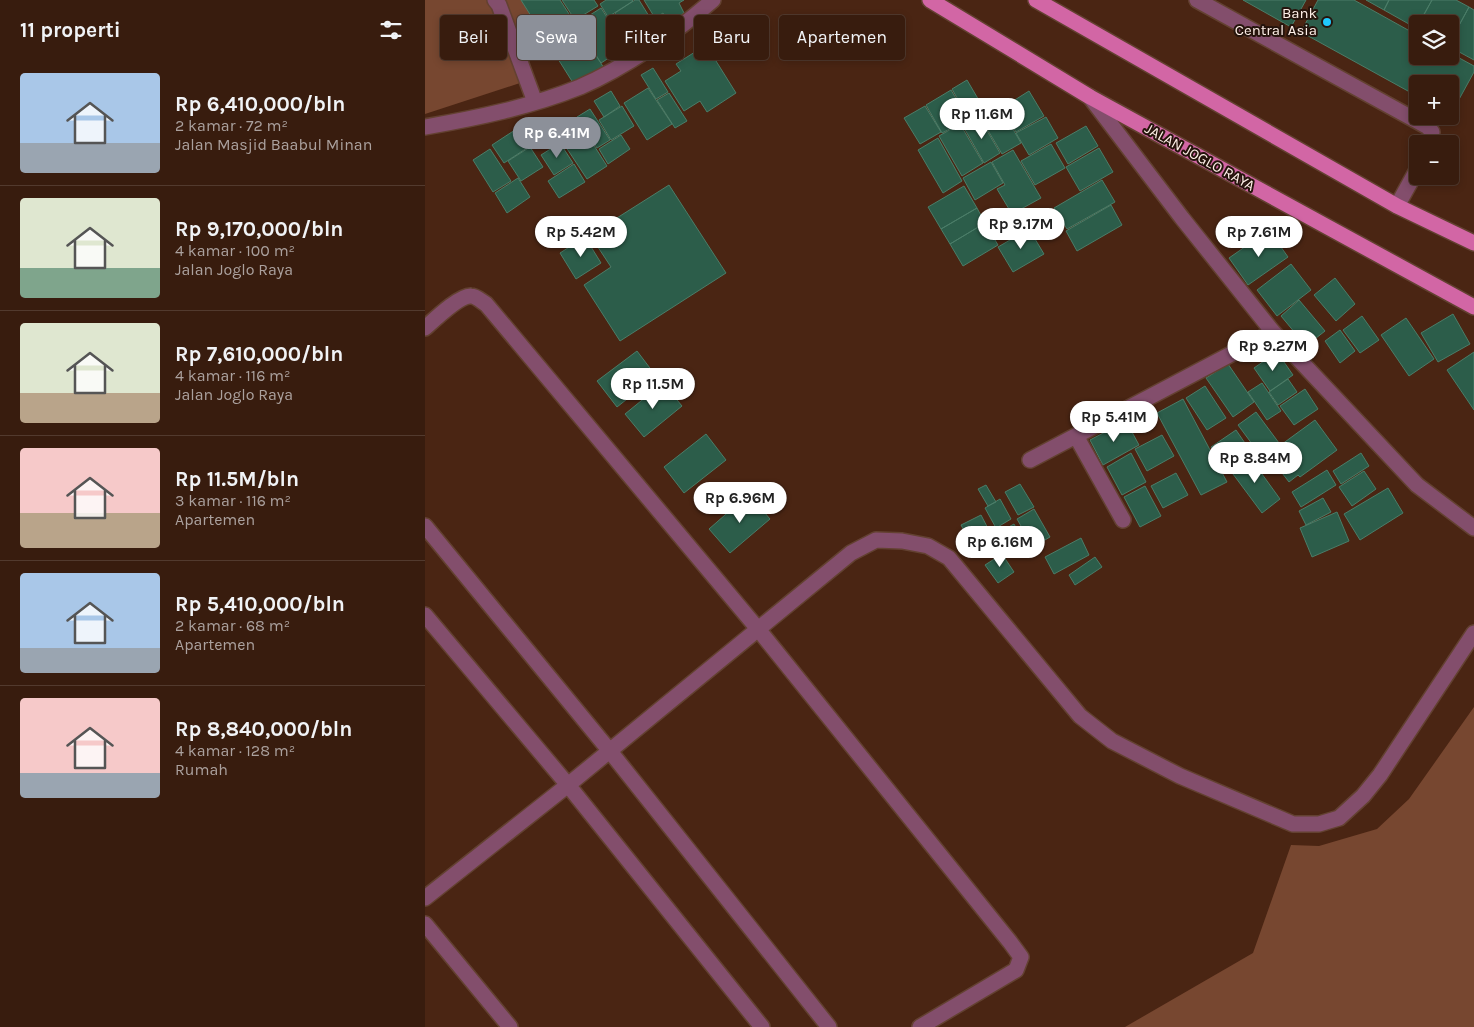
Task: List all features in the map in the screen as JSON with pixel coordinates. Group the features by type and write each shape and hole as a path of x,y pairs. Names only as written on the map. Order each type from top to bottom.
{"main road":[{"name":"JALAN JOGLO RAYA","path":"930,0 1090,97 1474,307"},
{"path":"1036,0 1397,206 1474,243"}],"street":[{"path":"495,0 499,5 535,102"},
{"path":"425,127 508,110 580,87 655,44 713,0"},
{"path":"1197,0 1428,127 1432,132 1431,135"},
{"path":"1090,97 1182,218 1273,332 1417,485 1474,528"},
{"path":"1397,206 1409,184"},
{"path":"425,328 459,300 468,296 474,296 485,304 758,629 1010,942 1021,958 1016,970 920,1027"},
{"path":"1030,460 1273,332"},
{"path":"1076,436 1123,520"},
{"path":"425,526 609,750 829,1027"},
{"path":"425,898 568,785 851,552 876,540 902,540 928,546 949,558 1079,716 1112,742 1180,776 1293,824 1319,824 1339,818 1363,796 1380,775 1474,633"},
{"path":"425,615 568,785 762,1027"},
{"path":"425,924 510,1027"}],"shaded area":[{"path":"425,0 531,0 530,15 517,15 517,60 527,60 526,81 425,114"},
{"path":"1474,707 1474,1027 1125,1027 1253,953 1291,845 1319,846 1377,829 1409,799"}],"building":[{"path":"521,0 560,0 570,15 530,15"},
{"path":"562,0 594,0 598,6 583,15 572,15"},
{"path":"606,0 633,1 611,15 607,15 600,4"},
{"path":"635,0 639,0 648,15 616,15 615,13"},
{"path":"644,0 684,0 679,3 684,13 681,15 664,15 663,13 653,15"},
{"path":"1243,0 1306,0 1291,27"},
{"path":"1318,0 1354,0 1409,31 1409,65 1459,65 1459,58 1474,66 1474,72 1459,99 1459,75 1409,75 1409,92 1301,32"},
{"path":"1366,0 1389,0 1384,10"},
{"path":"1389,0 1432,0 1423,15 1409,15 1409,24 1384,10"},
{"path":"1432,0 1456,0 1469,7 1459,25 1459,15 1424,15"},
{"path":"1469,7 1474,10 1474,60 1459,52 1459,25"},
{"path":"601,8 606,16 606,60 601,63 596,55 596,15 590,15"},
{"path":"694,53 694,60 715,60 736,93 707,112 700,101 684,111 665,81 681,71 676,64"},
{"path":"596,56 604,68 575,86 559,60 596,60"},
{"path":"653,68 668,92 656,99 641,75"},
{"path":"967,80 984,109 968,117 952,89"},
{"path":"648,88 672,124 647,140 624,103"},
{"path":"951,90 968,119 942,133 926,105"},
{"path":"611,91 620,106 604,117 594,101"},
{"path":"1029,91 1044,116 1016,132 1002,108"},
{"path":"669,93 687,121 675,128 657,100"},
{"path":"999,105 1021,143 1002,154 980,117"},
{"path":"622,106 634,126 611,140 599,120"},
{"path":"925,106 941,132 920,144 904,118"},
{"path":"590,109 610,140 597,148 577,117"},
{"path":"979,117 1000,153 984,163 963,126"},
{"path":"1046,117 1058,138 1029,155 1016,133"},
{"path":"579,122 607,166 587,179 558,135"},
{"path":"960,124 983,163 962,176 939,136"},
{"path":"1086,126 1098,146 1068,164 1056,143"},
{"path":"518,128 530,146 504,163 492,145"},
{"path":"621,135 630,149 608,164 599,149"},
{"path":"938,138 962,181 943,193 918,150"},
{"path":"560,143 573,163 554,175 541,155"},
{"path":"1051,144 1065,168 1035,185 1021,161"},
{"path":"530,147 543,167 521,181 508,161"},
{"path":"1099,148 1113,172 1080,191 1066,167"},
{"path":"490,149 511,181 493,192 473,160"},
{"path":"1013,150 1041,198 1012,214 997,189 1005,185 992,162"},
{"path":"991,162 1003,183 975,200 963,178"},
{"path":"574,164 585,182 559,198 548,181"},
{"path":"518,178 530,197 507,213 495,193"},
{"path":"1102,180 1115,202 1067,229 1054,208"},
{"path":"669,185 726,273 620,341 584,285 611,267 590,235"},
{"path":"964,186 977,208 941,229 928,207"},
{"path":"1111,205 1122,225 1077,251 1066,231"},
{"path":"977,208 985,223 950,244 941,229"},
{"path":"985,223 998,245 963,266 950,244"},
{"path":"1029,229 1044,254 1013,272 998,247"},
{"path":"1269,230 1288,257 1248,285 1229,258"},
{"path":"585,237 601,263 576,279 560,253"},
{"path":"1291,264 1311,290 1277,316 1257,290"},
{"path":"1335,278 1355,304 1336,321 1314,295"},
{"path":"1299,300 1325,331 1306,346 1281,316"},
{"path":"1453,314 1470,344 1438,362 1421,333"},
{"path":"1362,316 1379,340 1360,353 1343,330"},
{"path":"1406,318 1434,359 1409,376 1381,335"},
{"path":"1340,330 1355,351 1340,363 1325,341"},
{"path":"637,351 656,376 617,407 597,381"},
{"path":"1277,352 1293,375 1270,391 1254,368"},
{"path":"1474,352 1474,410 1447,370"},
{"path":"1228,364 1254,402 1233,417 1206,378"},
{"path":"1288,379 1297,392 1278,405 1269,392"},
{"path":"663,383 682,406 644,437 625,414"},
{"path":"1262,383 1281,411 1267,420 1248,392"},
{"path":"1205,386 1226,418 1207,430 1186,398"},
{"path":"1305,389 1318,409 1294,425 1280,406"},
{"path":"1183,399 1227,482 1201,495 1157,413"},
{"path":"1256,412 1279,443 1261,456 1238,425"},
{"path":"1315,420 1337,450 1300,477 1298,475 1289,482 1279,469 1289,463 1278,447"},
{"path":"1126,421 1139,445 1103,465 1090,440"},
{"path":"1236,430 1249,449 1224,466 1211,447"},
{"path":"706,434 726,460 684,493 664,467"},
{"path":"1162,435 1174,456 1147,471 1135,449"},
{"path":"1131,453 1146,482 1122,495 1107,467"},
{"path":"1361,453 1369,466 1341,484 1333,471"},
{"path":"1249,456 1280,499 1262,513 1230,470"},
{"path":"1327,470 1336,485 1301,507 1292,492"},
{"path":"1364,471 1376,489 1352,506 1339,487"},
{"path":"1176,473 1188,495 1163,508 1151,486"},
{"path":"1020,484 1034,507 1018,515 1005,492"},
{"path":"986,485 996,502 988,506 978,489"},
{"path":"1145,486 1161,516 1140,527 1124,497"},
{"path":"1388,488 1403,513 1360,540 1344,514"},
{"path":"749,494 770,519 730,553 709,529"},
{"path":"1323,498 1331,512 1306,525 1299,511"},
{"path":"1000,499 1011,519 996,528 985,508"},
{"path":"1034,509 1050,537 1033,547 1017,519"},
{"path":"1337,512 1349,541 1312,557 1300,528"},
{"path":"981,515 995,542 976,553 961,525"},
{"path":"1014,524 1026,546 1007,557 994,535"},
{"path":"1081,538 1089,555 1054,574 1045,557"},
{"path":"1002,554 1014,572 998,583 985,565"},
{"path":"1095,557 1102,567 1075,585 1069,575"}],"place":[{"name":"Bank Central Asia","path":"1327,22"}]}
